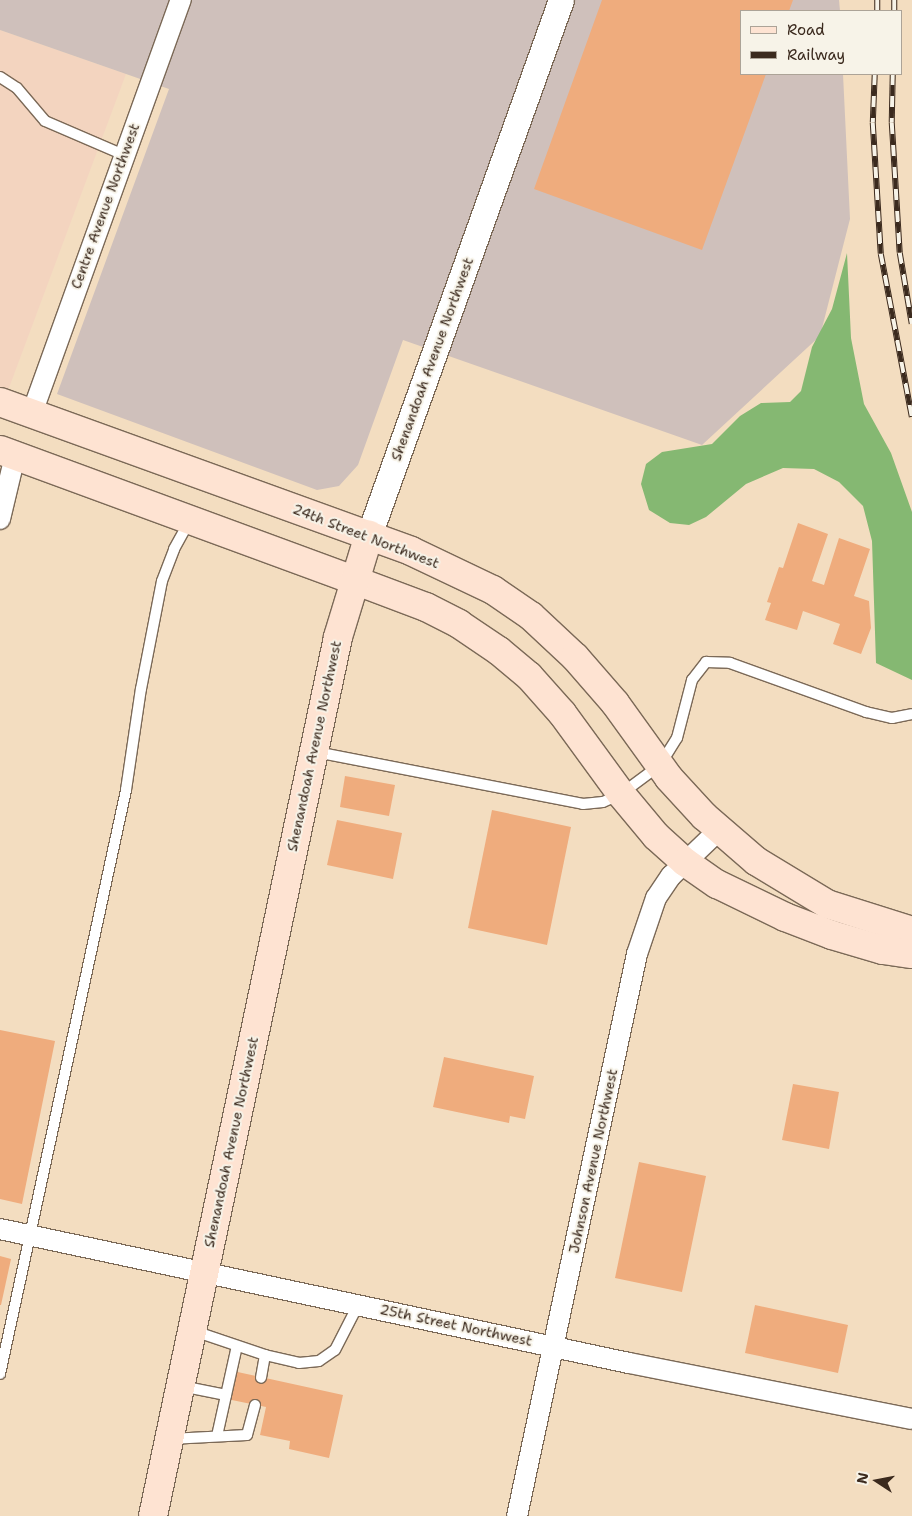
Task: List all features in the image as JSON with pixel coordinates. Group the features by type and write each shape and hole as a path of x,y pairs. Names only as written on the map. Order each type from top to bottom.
{"main road":[{"name":"24th Street Northwest","path":"0,402 432,558 493,590 531,616 575,657 615,703 660,765 719,830 756,861 828,904 912,931"},
{"path":"8,453 426,607 499,651 528,676 562,714 621,794 656,836 685,862 718,884 785,917 832,935 912,954"},
{"name":"Shenandoah Avenue Northwest","path":"152,1516 312,752 354,580 369,534"}],"street":[{"name":"Centre Avenue Northwest","path":"32,413 180,0"},
{"name":"Shenandoah Avenue Northwest","path":"369,534 562,0"},
{"path":"0,519 8,453"},
{"name":"Johnson Avenue Northwest","path":"517,1516 637,954 656,898 685,862 719,830"},
{"name":"25th Street Northwest","path":"0,1229 912,1419"}],"lane":[{"path":"0,77 17,88 45,121 124,155"},
{"path":"0,1374 126,790 141,689 162,581 174,549 191,520"},
{"path":"312,752 583,804 603,802 621,794 660,765 677,738 692,680 706,662 730,663 866,712 892,718 912,714"},
{"path":"192,1330 266,1355 300,1363 319,1360 335,1350 358,1305"},
{"path":"217,1436 237,1346"},
{"path":"261,1378 266,1355"},
{"path":"180,1385 226,1395"},
{"path":"169,1439 247,1435 255,1405"}],"shaded area":[{"path":"0,0 839,0 840,10 740,10 740,75 843,75 850,219 820,336 702,445 403,340 358,465 339,486 317,490 57,394 169,89 0,30"},
{"path":"0,30 126,74 0,412"}],"green space":[{"path":"847,253 851,338 864,404 891,453 912,512 912,680 876,663 872,541 863,506 839,482 814,469 783,468 746,484 706,517 689,525 670,523 649,510 641,484 646,464 662,452 712,444 740,416 761,403 790,402 801,391 812,347 832,309"}],"building":[{"path":"602,0 793,0 789,10 740,10 740,75 766,75 702,250 534,189"},
{"path":"798,523 828,534 812,581 824,585 839,538 870,549 854,596 869,601 871,628 861,654 833,644 840,624 803,611 797,630 765,620 771,603 767,602 779,567 783,568"},
{"path":"345,776 395,785 389,816 340,807"},
{"path":"492,810 571,827 547,945 468,928"},
{"path":"337,820 402,833 393,879 327,865"},
{"path":"0,1030 55,1041 22,1204 0,1199"},
{"path":"444,1057 534,1076 525,1119 510,1116 509,1123 433,1107"},
{"path":"793,1084 839,1092 829,1149 782,1140"},
{"path":"639,1162 706,1176 682,1292 615,1278"},
{"path":"0,1256 11,1259 1,1305 0,1305"},
{"path":"755,1305 848,1325 838,1373 745,1353"},
{"path":"233,1371 343,1395 329,1458 289,1449 290,1441 260,1435 266,1407 227,1399"}],"railway":[{"path":"877,0 877,10"},
{"path":"894,0 894,10"},
{"path":"875,75 873,123 881,254 912,417"},
{"path":"893,75 892,123 900,253 912,324"}]}
